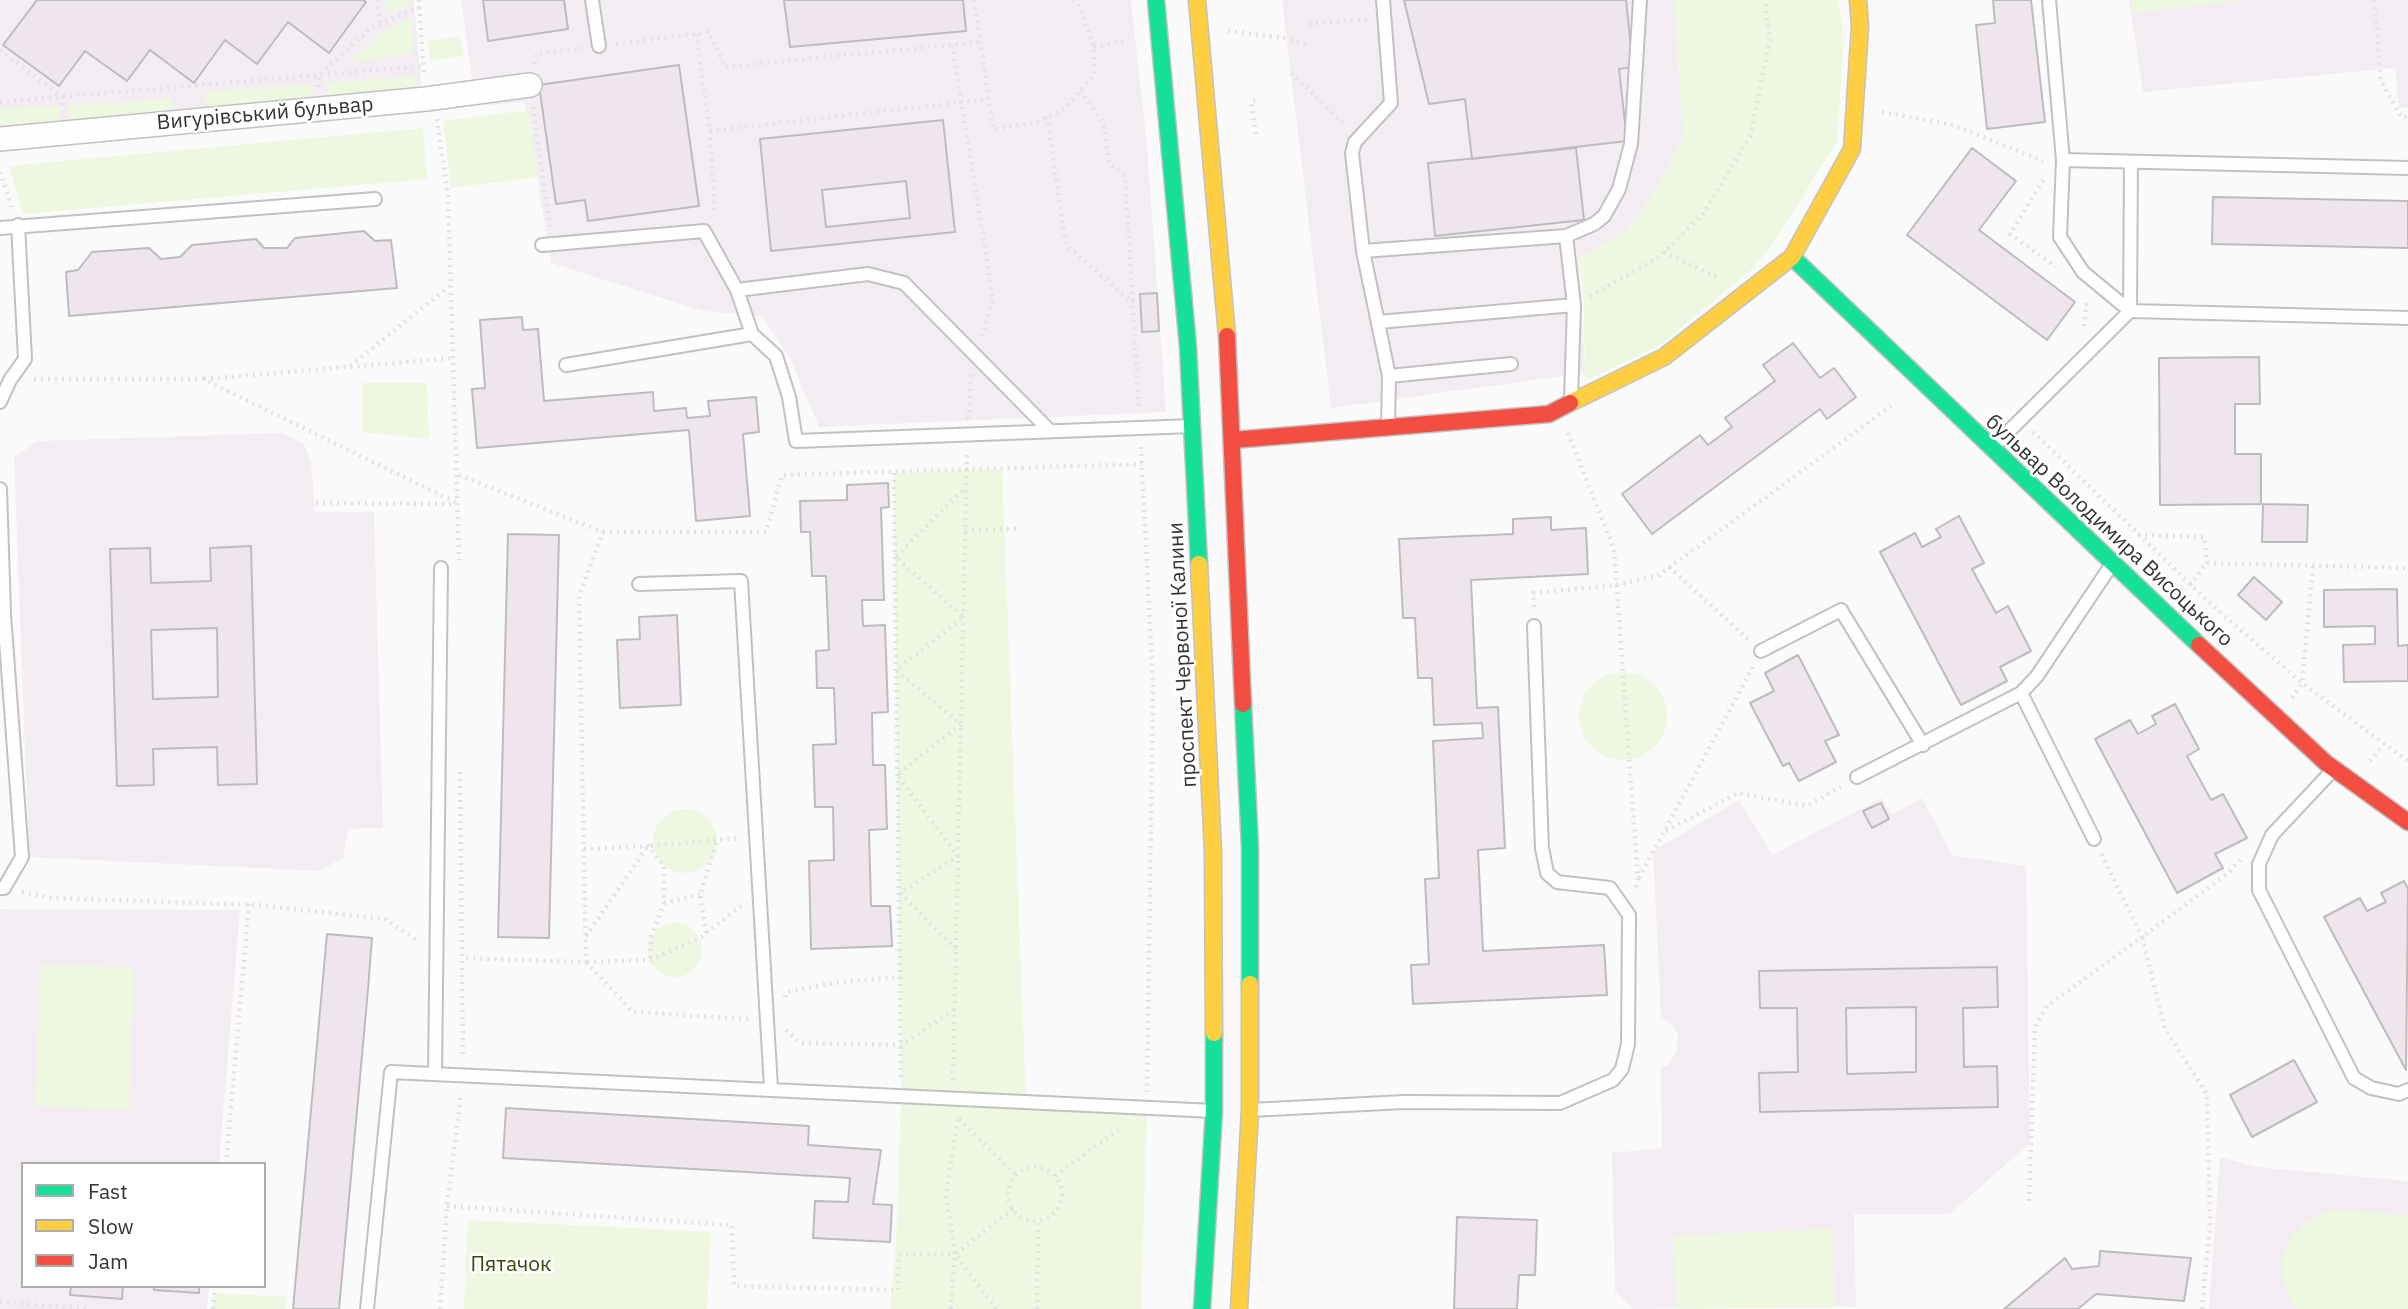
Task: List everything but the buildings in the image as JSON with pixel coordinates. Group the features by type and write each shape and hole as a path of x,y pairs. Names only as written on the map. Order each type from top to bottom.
{"main road":[{"name":"проспект Червоної Калини","path":"1156,0 1193,425 1213,852 1214,1111 1202,1309"},
{"path":"1197,0 1224,281 1250,847 1250,1110 1240,1309"},
{"path":"1233,440 1549,414 1664,357 1793,257 1853,149 1860,26 1858,0"},
{"name":"бульвар Володимира Висоцького","path":"1793,257 1990,449 2334,769 2408,822"}],"street":[{"name":"Вигурівський бульвар","path":"0,139 321,109 530,85"}],"lane":[{"path":"592,0 599,46"},
{"path":"1383,0 1391,103 1359,138 1352,153 1363,251 1389,376 1388,429"},
{"path":"1363,251 1566,236 1594,224 1604,216 1619,188 1631,144 1640,0"},
{"path":"2049,0 2063,160 2060,237 2083,272 2130,311 2408,318"},
{"path":"2063,160 2408,168"},
{"path":"1990,449 2130,311 2131,162"},
{"path":"0,228 375,198"},
{"path":"0,402 10,380 25,359 18,225"},
{"path":"547,244 704,231 737,290 752,334 776,356 789,397 796,441 1193,425"},
{"path":"1566,236 1574,305 1571,405"},
{"path":"737,290 868,274 886,276 910,288 1050,431"},
{"path":"1378,322 1574,305"},
{"path":"566,365 752,334"},
{"path":"1389,376 1511,364"},
{"path":"0,489 4,614 22,858 2,888"},
{"path":"1857,777 2021,693 2037,677 2112,563"},
{"path":"435,1074 441,568"},
{"path":"639,584 740,581 771,1088"},
{"path":"1761,651 1841,610 1923,745"},
{"path":"1250,1110 1404,1102 1560,1103 1613,1080 1622,1069 1628,1044 1629,915 1610,888 1557,882 1547,873 1542,848 1534,626"},
{"path":"2021,693 2094,839"},
{"path":"2334,769 2272,835 2259,864 2259,890 2354,1077 2371,1088 2399,1094 2408,1090"},
{"path":"367,1309 391,1072 1214,1111"}],"path":[{"path":"377,0 381,23"},
{"path":"974,0 993,129 1034,123 1066,108 1094,75 1094,47 1078,3 1072,0"},
{"path":"1574,305 1664,252 1704,213 1750,136 1770,40 1765,0"},
{"path":"2374,0 2381,81 2401,117 2408,117"},
{"path":"318,75 372,27 420,7"},
{"path":"1309,24 1384,18"},
{"path":"1215,29 1284,38 1307,45"},
{"path":"547,244 530,85 536,54 709,32 725,67 979,42"},
{"path":"696,34 710,131 714,210"},
{"path":"1094,47 1129,40"},
{"path":"952,45 993,298 970,378 952,1100 958,1118 1016,1175"},
{"path":"0,50 62,97 66,133"},
{"path":"0,102 424,66"},
{"path":"1291,73 1359,138"},
{"path":"318,75 321,109"},
{"path":"1055,1176 1147,1108 1153,684 1125,176 1109,163 1103,122 1080,91"},
{"path":"1256,134 1251,102 1260,98"},
{"path":"710,131 989,99"},
{"path":"1872,110 1952,125 2043,159 2044,168"},
{"path":"1047,117 1066,245 1133,303"},
{"path":"0,172 18,225"},
{"path":"2045,176 2010,234 2060,270"},
{"path":"1664,252 1723,280"},
{"path":"349,367 451,285"},
{"path":"2077,334 2086,325 2087,302 2084,293"},
{"path":"10,380 203,379 454,358"},
{"path":"203,379 459,505 316,503"},
{"path":"1534,626 1533,593 1616,585 1659,575 1891,406"},
{"path":"2020,420 2190,585 2302,683 2408,761"},
{"path":"1564,422 1614,549 1638,879"},
{"path":"459,475 603,532 766,532 782,475 1142,464"},
{"path":"894,473 901,1097"},
{"path":"895,557 967,486"},
{"path":"965,530 1021,528"},
{"path":"603,532 579,596 586,962 633,1012 767,1021 780,1024 800,1043 901,1045 955,1009"},
{"path":"2129,542 2136,535 2204,537 2207,563 2190,585"},
{"path":"895,557 964,617"},
{"path":"2207,563 2408,568"},
{"path":"2290,701 2302,683 2313,566"},
{"path":"1629,915 1638,879 1761,651 1669,567"},
{"path":"896,670 964,617"},
{"path":"896,670 961,724"},
{"path":"897,775 961,724"},
{"path":"2369,762 2384,744"},
{"path":"897,775 958,856"},
{"path":"1663,832 1738,793 1807,806 1857,777"},
{"path":"584,849 756,836"},
{"path":"2094,839 2142,937 2165,1029 2207,1094 2210,1225 2202,1309"},
{"path":"706,933 700,895 717,841"},
{"path":"648,846 664,866 664,904 651,937 650,960"},
{"path":"585,937 648,846"},
{"path":"2029,1200 2035,1027 2047,1006 2227,874 2245,855"},
{"path":"900,893 958,856"},
{"path":"2,888 52,898 250,904 385,919 436,954"},
{"path":"461,958 586,962 650,960 706,933 759,892"},
{"path":"900,893 956,949"},
{"path":"664,904 700,895"},
{"path":"226,1162 250,904"},
{"path":"783,1003 787,992 833,983 900,977"},
{"path":"951,1309 955,1254 946,1195 958,1118"},
{"path":"1036,1167 1055,1176 1061,1197 1052,1214 1038,1220 1024,1219 1013,1209 1008,1194 1016,1175 1036,1167"},
{"path":"440,1309 447,1206 732,1225 734,1286 898,1290 899,1255 955,1254 1013,1209"},
{"path":"1037,1309 1038,1220"},
{"path":"955,1254 996,1309"},
{"path":"213,1309 215,1288"},
{"path":"0,1302 90,1309"}],"shaded area":[{"path":"0,0 414,0 422,93 0,134"},
{"path":"461,0 1131,0 1147,145 1166,412 819,427 790,358 762,316 703,311 551,263 525,102 476,106"},
{"path":"1282,0 1674,0 1683,137 1657,188 1626,231 1579,258 1585,373 1331,408"},
{"path":"2129,0 2408,0 2408,107 2399,108 2395,68 2143,92"},
{"path":"283,433 304,444 311,462 315,512 374,512 383,828 348,829 343,858 319,871 29,857 14,457 38,441"},
{"path":"1882,798 1892,815 1922,798 1952,855 2026,866 2030,1143 1950,1214 1854,1214 1856,1307 1632,1309 1615,1291 1612,1153 1662,1148 1661,1067 1667,1066 1677,1049 1678,1034 1669,1021 1661,1018 1653,851 1739,800 1772,855"},
{"path":"0,909 240,910 219,1162 21,1162 21,1288 209,1288 207,1309 0,1309"},
{"path":"2220,1157 2257,1167 2408,1181 2408,1309 2209,1309"}],"green space":[{"path":"384,0 410,0 411,3 387,14"},
{"path":"1674,0 1838,0 1844,36 1837,141 1771,247 1752,269 1659,346 1585,381 1584,299 1579,258 1626,231 1657,188 1683,138"},
{"path":"2131,0 2238,0 2133,14"},
{"path":"412,17 413,53 349,62 380,33"},
{"path":"460,36 464,56 431,61 427,41"},
{"path":"414,76 415,89 328,96 327,83"},
{"path":"311,84 312,99 207,107 205,92"},
{"path":"172,98 173,112 69,120 68,106"},
{"path":"59,106 60,122 0,125 0,109"},
{"path":"529,110 537,177 451,188 443,121"},
{"path":"423,128 427,179 23,214 9,166"},
{"path":"362,383 427,383 429,439 362,432"},
{"path":"1002,469 1026,1100 1147,1108 1141,1309 890,1309 896,1246 901,1097 894,473"},
{"path":"1623,672 1640,675 1654,685 1664,699 1667,716 1664,733 1654,747 1640,757 1623,760 1606,757 1592,747 1582,733 1579,716 1582,699 1592,685 1606,675"},
{"path":"685,809 697,811 708,818 715,829 715,853 708,864 697,871 685,873 673,871 662,864 655,853 653,841 655,829 662,818 673,811"},
{"path":"675,923 694,931 702,950 694,969 675,977 656,969 648,950 656,931"},
{"path":"41,964 134,967 129,1110 35,1106"},
{"path":"2331,1210 2408,1215 2408,1309 2299,1309 2292,1304 2282,1279 2282,1259 2291,1236 2307,1221"},
{"name":"Пятачок","path":"468,1220 711,1232 707,1309 464,1309"},
{"path":"1832,1229 1835,1306 1676,1309 1673,1236"},
{"path":"215,1293 287,1297 286,1309 213,1309"}],"traffic: fast":[{"path":"1156,0 1188,347 1199,564"},
{"path":"1792,257 2199,645"},
{"path":"1243,704 1250,847 1250,984"},
{"path":"1202,1309 1214,1111 1214,1033"}],"traffic: slow":[{"path":"1197,0 1227,336"},
{"path":"1570,403 1664,357 1792,257 1852,149 1860,26 1858,0"},
{"path":"1199,564 1213,852 1214,1033"},
{"path":"1239,1309 1250,1110 1250,984"}],"traffic: jam":[{"path":"1227,336 1243,704"},
{"path":"1233,440 1549,414 1570,403"},
{"path":"2199,645 2326,763 2408,822"}]}
